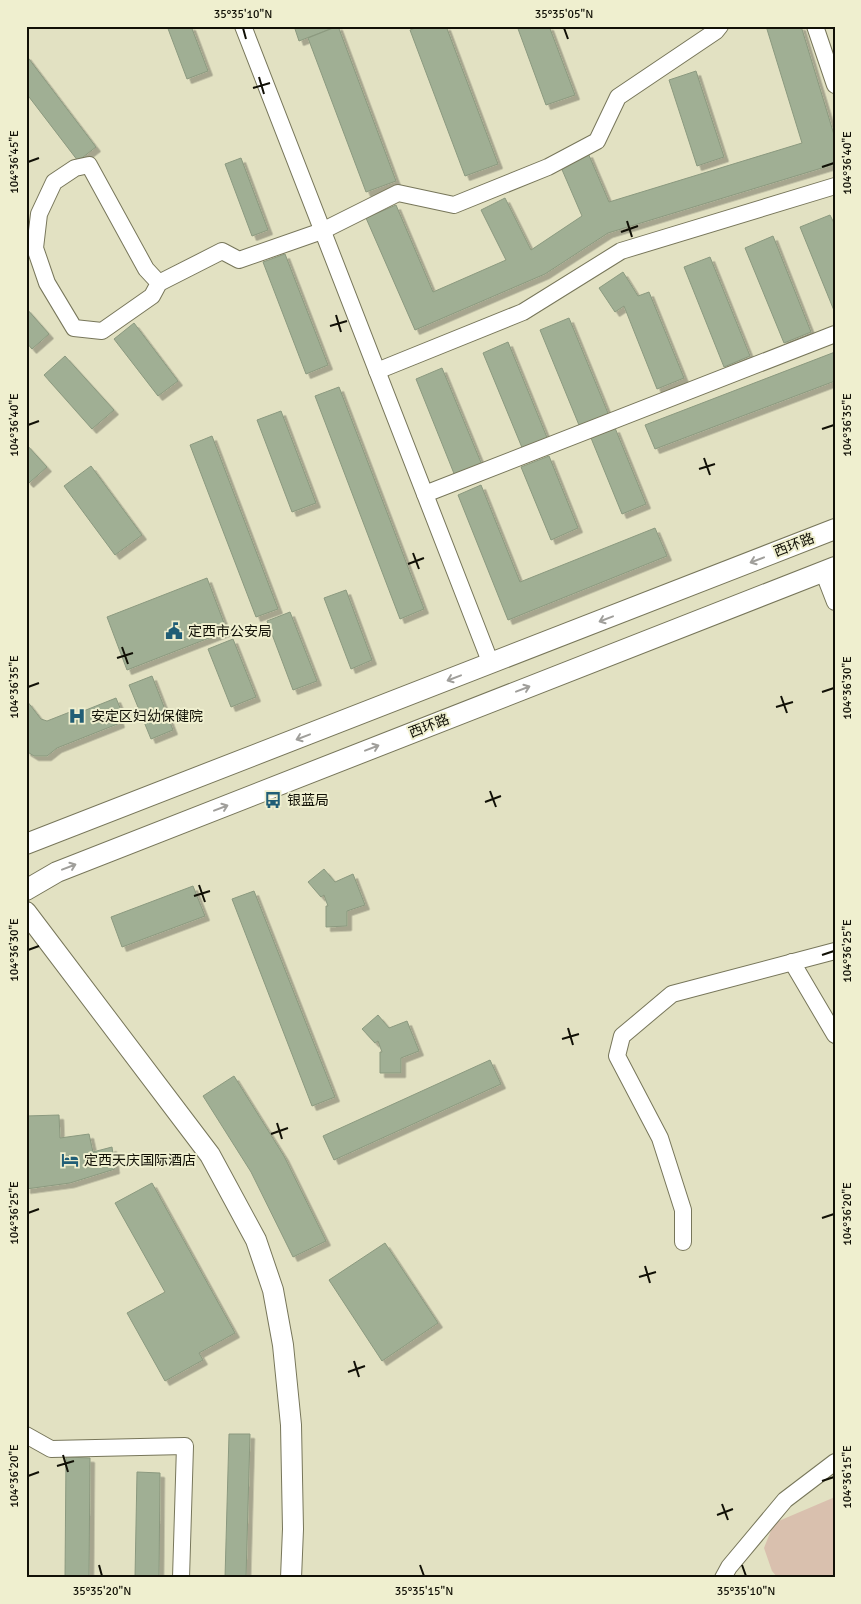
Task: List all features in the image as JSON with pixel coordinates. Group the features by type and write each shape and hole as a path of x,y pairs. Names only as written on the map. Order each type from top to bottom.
{"main road":[{"name":"西环路","path":"26,844 835,529"},
{"name":"西环路","path":"26,890 57,872 829,569"},
{"path":"26,912 210,1155 256,1240 273,1290 283,1345 290,1416 293,1529 291,1578"}],"street":[{"path":"243,26 491,664"},
{"path":"159,283 146,269 89,165 75,168 54,182 39,214 36,248 47,283 74,328 102,331 152,296 159,283 222,251 240,260 322,231 398,193 454,205 548,167 597,141 618,97 716,31 720,26"},
{"path":"815,26 835,85"},
{"path":"377,371 523,312 621,251 835,186"},
{"path":"425,494 835,334"},
{"path":"829,569 835,602"},
{"path":"683,1242 683,1210 660,1138 617,1056 622,1036 672,994 835,951"},
{"path":"792,962 835,1035"},
{"path":"26,1435 50,1449 185,1446 181,1578"},
{"path":"723,1578 729,1568 785,1500 835,1462"}],"shaded area":[{"path":"835,1497 835,1578 778,1578 772,1571 764,1548 774,1523"}],"building":[{"path":"167,26 191,26 208,71 187,79"},
{"path":"294,26 338,26 299,41"},
{"path":"338,26 396,181 366,192 308,38"},
{"path":"420,26 446,26 498,164 465,176 410,30"},
{"path":"517,26 549,26 575,95 546,105"},
{"path":"766,26 801,26 835,138 835,164 608,233 545,274 415,330 366,218 396,205 433,292 506,260 481,210 505,198 531,250 582,216 560,165 588,153 609,202 802,143"},
{"path":"26,55 96,147 78,161 26,93"},
{"path":"696,71 724,157 697,166 669,80"},
{"path":"241,158 268,230 252,236 225,164"},
{"path":"830,215 835,225 835,313 800,227"},
{"path":"773,236 811,332 784,343 745,248"},
{"path":"285,254 328,365 306,374 263,262"},
{"path":"710,257 750,356 724,367 684,267"},
{"path":"623,272 638,296 649,292 684,378 657,389 624,306 615,312 599,288"},
{"path":"26,308 49,334 32,349 26,342"},
{"path":"569,318 610,418 581,430 540,330"},
{"path":"134,323 178,381 158,396 114,339"},
{"path":"508,342 548,440 523,450 483,353"},
{"path":"835,352 835,381 655,449 645,425"},
{"path":"65,356 114,410 92,429 44,375"},
{"path":"442,368 482,465 455,476 416,379"},
{"path":"339,387 424,609 400,619 315,396"},
{"path":"281,411 316,503 292,512 257,420"},
{"path":"615,428 646,504 622,514 591,438"},
{"path":"212,436 278,609 256,617 190,445"},
{"path":"26,444 47,467 29,483 26,480"},
{"path":"549,456 578,528 551,540 521,467"},
{"path":"91,466 142,535 115,555 64,486"},
{"path":"481,485 520,582 655,528 667,556 508,620 458,495"},
{"path":"207,578 227,631 127,670 107,617"},
{"path":"346,590 372,660 351,669 324,598"},
{"path":"290,612 317,681 293,690 267,621"},
{"path":"233,639 256,697 231,707 208,649"},
{"path":"152,676 173,730 151,739 129,685"},
{"path":"116,698 123,715 118,717 120,723 57,748 47,756 34,756 26,751 27,701 41,719 47,721 75,710 76,714"},
{"path":"324,869 335,882 353,874 365,905 347,911 347,926 326,927 326,906 328,906 324,895 321,897 308,882"},
{"path":"193,886 205,916 122,947 111,917"},
{"path":"254,891 335,1097 312,1106 232,899"},
{"path":"378,1015 389,1028 407,1021 419,1051 401,1058 401,1073 380,1073 380,1052 382,1052 378,1041 375,1043 362,1029"},
{"path":"490,1060 501,1084 334,1160 323,1136"},
{"path":"234,1076 284,1156 326,1241 293,1257 251,1172 203,1096"},
{"name":"定西天庆国际酒店","path":"59,1115 60,1138 89,1134 93,1152 112,1147 115,1169 70,1183 26,1189 26,1116"},
{"path":"152,1183 235,1333 199,1353 203,1360 165,1381 127,1313 165,1292 115,1203"},
{"path":"385,1243 438,1323 382,1361 329,1280"},
{"path":"229,1434 250,1434 246,1578 225,1578"},
{"path":"66,1457 90,1458 89,1578 65,1578"},
{"path":"137,1472 160,1473 159,1578 135,1578"}],"place":[{"name":"定西市公安局","path":"174,631"},
{"name":"安定区妇幼保健院","path":"77,716"},
{"name":"银蓝局","path":"273,800"},
{"name":"定西天庆国际酒店","path":"70,1160"}]}
